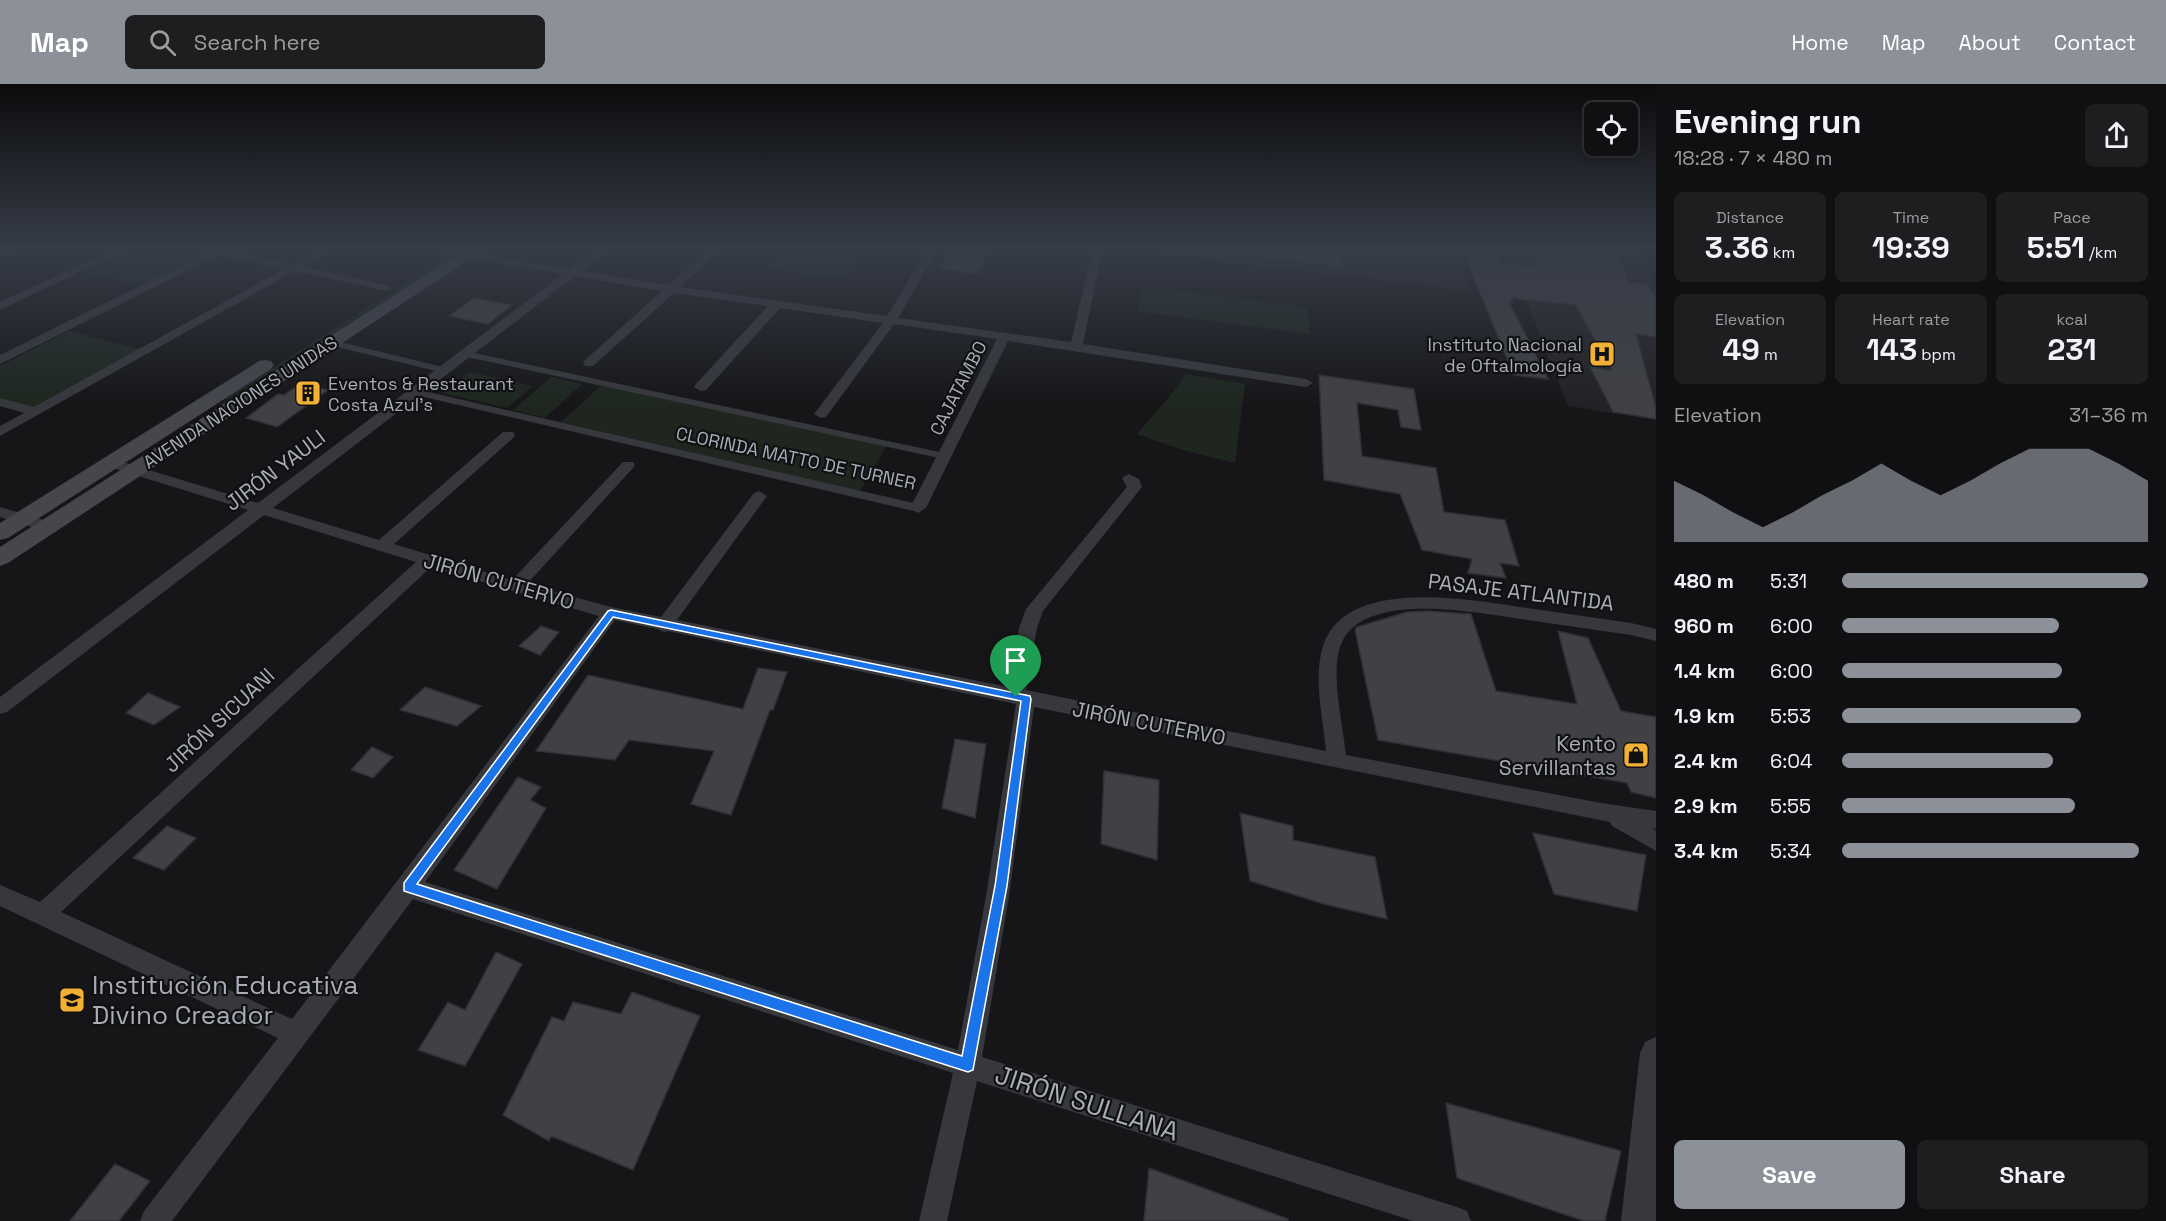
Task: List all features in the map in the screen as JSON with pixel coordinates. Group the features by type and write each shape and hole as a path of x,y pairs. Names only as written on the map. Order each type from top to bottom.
{"main road":[{"name":"AVENIDA NACIONES UNIDAS","path":"0,533 368,300"},
{"name":"AVENIDA NACIONES UNIDAS","path":"0,558 332,343 391,300"}],"street":[{"path":"0,360 119,300"},
{"path":"0,432 235,300"},
{"name":"JIRÓN YAULI","path":"0,707 536,300"},
{"path":"589,363 659,300"},
{"path":"749,300 1077,347 1306,383"},
{"path":"820,414 890,321 902,300"},
{"path":"1077,347 1077,337 1086,300"},
{"path":"700,387 777,304"},
{"name":"CAJATAMBO","path":"944,456 1004,337"},
{"path":"332,343 444,370"},
{"name":"CLORINDA MATTO DE TURNER","path":"415,392 918,508 944,456 465,354"},
{"path":"0,402 36,412"},
{"path":"382,546 508,435"},
{"name":"JIRÓN CUTERVO","path":"111,463 515,587 611,614 1337,761 1601,812 1656,820"},
{"path":"515,587 628,465"},
{"path":"933,1221 968,1065 1001,886 1028,628 1035,609 1136,487 1129,478"},
{"path":"664,626 759,496"},
{"path":"0,512 48,527"},
{"name":"JIRÓN SICUANI","path":"42,915 428,560"},
{"name":"PASAJE ATLANTIDA","path":"1337,761 1329,673 1332,645 1343,627 1383,607 1416,601 1443,602 1631,629 1656,635"},
{"path":"154,1221 408,887 611,614"},
{"name":"JIRÓN CUTERVO","path":"1601,812 1630,825 1656,842"},
{"name":"JIRÓN SULLANA","path":"408,887 1456,1221"},
{"path":"0,895 296,1034"},
{"path":"1639,1221 1656,1053"}],"shaded area":[{"path":"379,300 388,300 209,414 232,394"},
{"path":"1139,300 1252,300 1307,307 1310,334 1137,311"},
{"name":"Instituto Nacional de Oftalmología","path":"1527,300 1656,300 1656,420 1568,406"},
{"path":"69,331 144,350 37,408 0,398 0,366"},
{"path":"469,372 533,386 507,408 442,393"},
{"path":"1185,374 1245,384 1235,463 1183,450 1137,434 1179,385"},
{"path":"551,377 582,384 545,418 513,410"},
{"path":"605,382 889,442 860,491 561,422"}],"building":[{"path":"471,300 512,305 488,324 449,316"},
{"path":"1483,300 1512,300 1513,302 1509,302 1548,379 1514,375"},
{"path":"1530,300 1656,300 1656,337 1636,334 1656,407 1656,419 1613,412 1590,367 1611,370 1576,305"},
{"path":"1319,375 1414,389 1421,430 1401,427 1398,410 1357,403 1362,456 1436,468 1444,512 1505,520 1519,566 1500,563 1506,578 1468,573 1472,559 1422,550 1400,494 1324,480"},
{"path":"301,383 328,390 277,427 246,418 278,394 284,395"},
{"path":"1407,612 1471,614 1496,691 1577,704 1558,631 1588,638 1621,711 1656,717 1656,798 1631,792 1627,783 1378,740 1355,630 1357,627"},
{"path":"541,626 559,632 540,655 519,646"},
{"path":"758,668 787,672 773,710 770,710 731,815 691,804 714,751 629,740 615,760 536,751 588,675 743,709"},
{"path":"425,687 481,706 457,726 400,710"},
{"path":"148,693 180,707 154,725 126,713"},
{"path":"955,739 986,744 975,818 942,808"},
{"path":"372,747 393,757 373,778 351,770"},
{"path":"1104,771 1159,780 1157,860 1101,844"},
{"path":"518,777 541,787 530,800 546,808 497,889 454,870"},
{"path":"1240,813 1293,826 1293,840 1375,857 1387,919 1324,904 1250,881"},
{"path":"167,826 196,838 164,870 133,858"},
{"path":"1533,833 1646,855 1637,911 1554,894"},
{"path":"496,952 522,964 465,1066 418,1050 448,1002 465,1010"},
{"path":"632,992 700,1016 633,1170 551,1136 549,1141 503,1115 552,1017 564,1021 573,1002 621,1014"},
{"path":"1446,1103 1621,1151 1605,1221 1584,1221 1457,1178"},
{"path":"115,1164 150,1181 119,1221 70,1221"},
{"path":"1149,1168 1288,1219 1288,1221 1144,1221"}],"place":[{"name":"Instituto Nacional de Oftalmología","path":"1602,354"},
{"name":"Eventos & Restaurant Costa Azul's","path":"308,393"},
{"name":"Kento Servillantas","path":"1636,755"},
{"name":"Institución Educativa Divino Creador","path":"72,1000"}],"route":[{"path":"611,614 1016,697 1026,699 1001,886 968,1065 408,887 611,614"}]}
